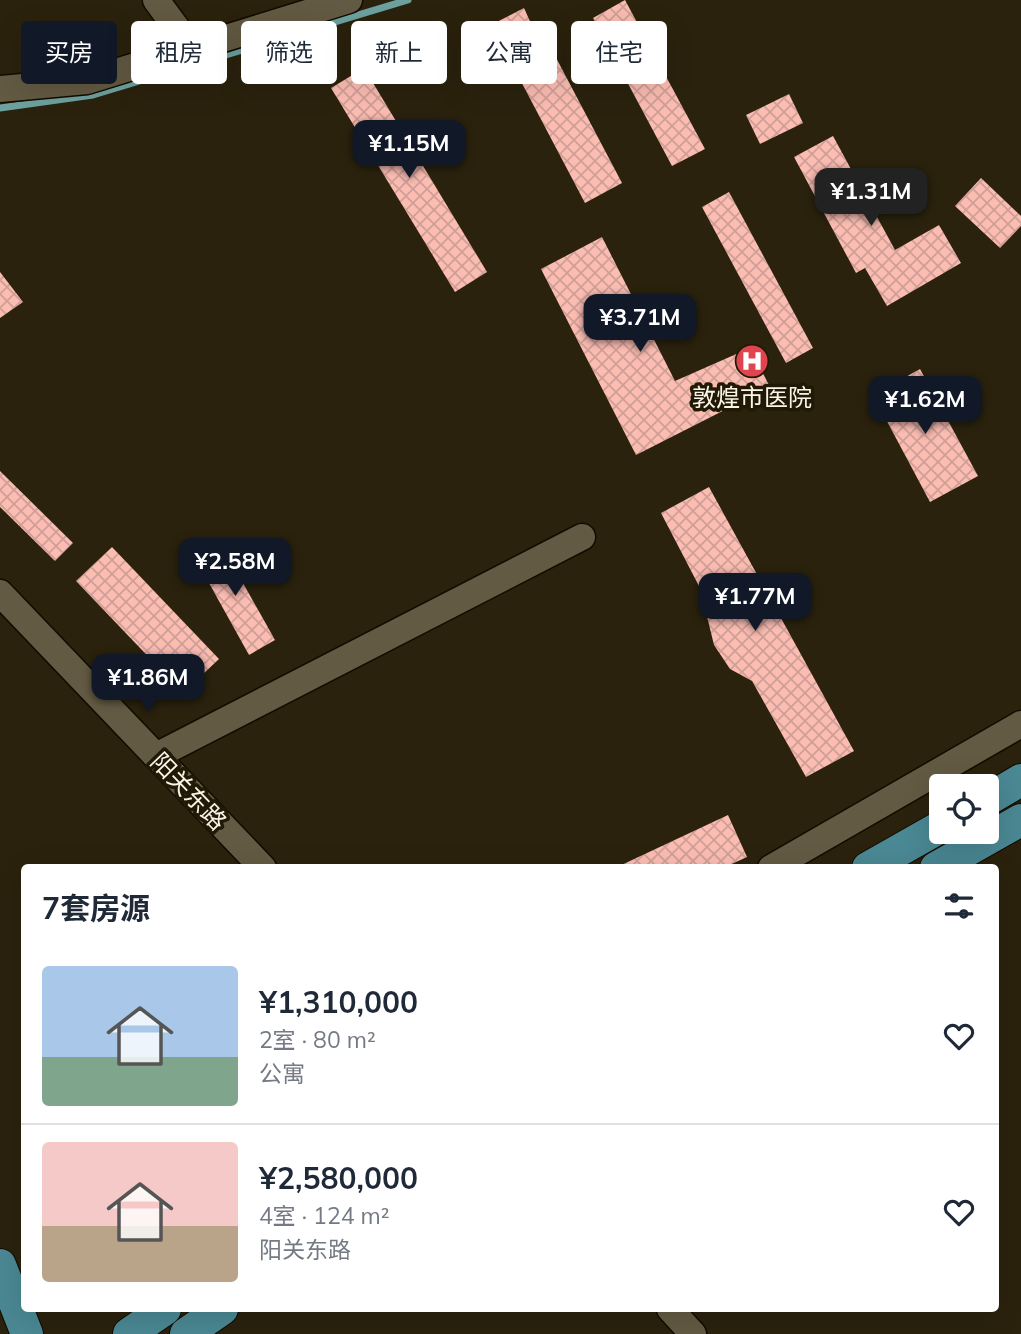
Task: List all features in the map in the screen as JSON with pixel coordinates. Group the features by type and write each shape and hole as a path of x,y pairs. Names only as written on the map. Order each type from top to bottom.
{"main road":[{"path":"999,793 1021,780"},
{"path":"943,864 1021,820"},
{"path":"875,864 929,833"},
{"path":"0,1265 27,1334"},
{"path":"128,1334 161,1312"},
{"path":"186,1334 218,1312"}],"street":[{"path":"156,0 171,21"},
{"path":"227,38 349,0"},
{"path":"0,89 87,81 131,68"},
{"path":"156,756 582,537"},
{"name":"阳关东路","path":"0,593 259,864"},
{"path":"778,864 1021,724"},
{"path":"673,1312 693,1334"}],"building":[{"path":"625,0 636,21 595,21 593,18"},
{"path":"524,8 530,21 499,21"},
{"path":"557,60 622,183 585,203 522,84 557,84"},
{"path":"351,76 351,84 374,84 487,272 455,292 331,88"},
{"path":"667,78 705,149 672,166 628,84 667,84"},
{"path":"789,94 803,123 760,144 746,115"},
{"path":"833,136 895,250 939,225 961,263 887,306 865,268 856,273 794,157"},
{"path":"981,178 1021,216 1021,226 1000,248 955,206"},
{"path":"729,192 813,348 786,363 702,207"},
{"path":"602,237 675,381 750,348 770,387 636,455 541,269"},
{"path":"0,272 23,302 0,318"},
{"path":"920,369 978,476 930,502 873,395"},
{"path":"0,471 73,543 55,561 0,507"},
{"path":"709,487 854,751 806,777 752,681 730,669 714,645 700,588 661,513"},
{"path":"220,542 275,640 249,655 194,556"},
{"path":"112,547 219,659 183,693 76,581"},
{"path":"728,815 747,857 732,864 624,864"}],"waterway":[{"path":"0,108 93,95 408,0"}],"place":[{"name":"敦煌市医院","path":"752,361"}]}
